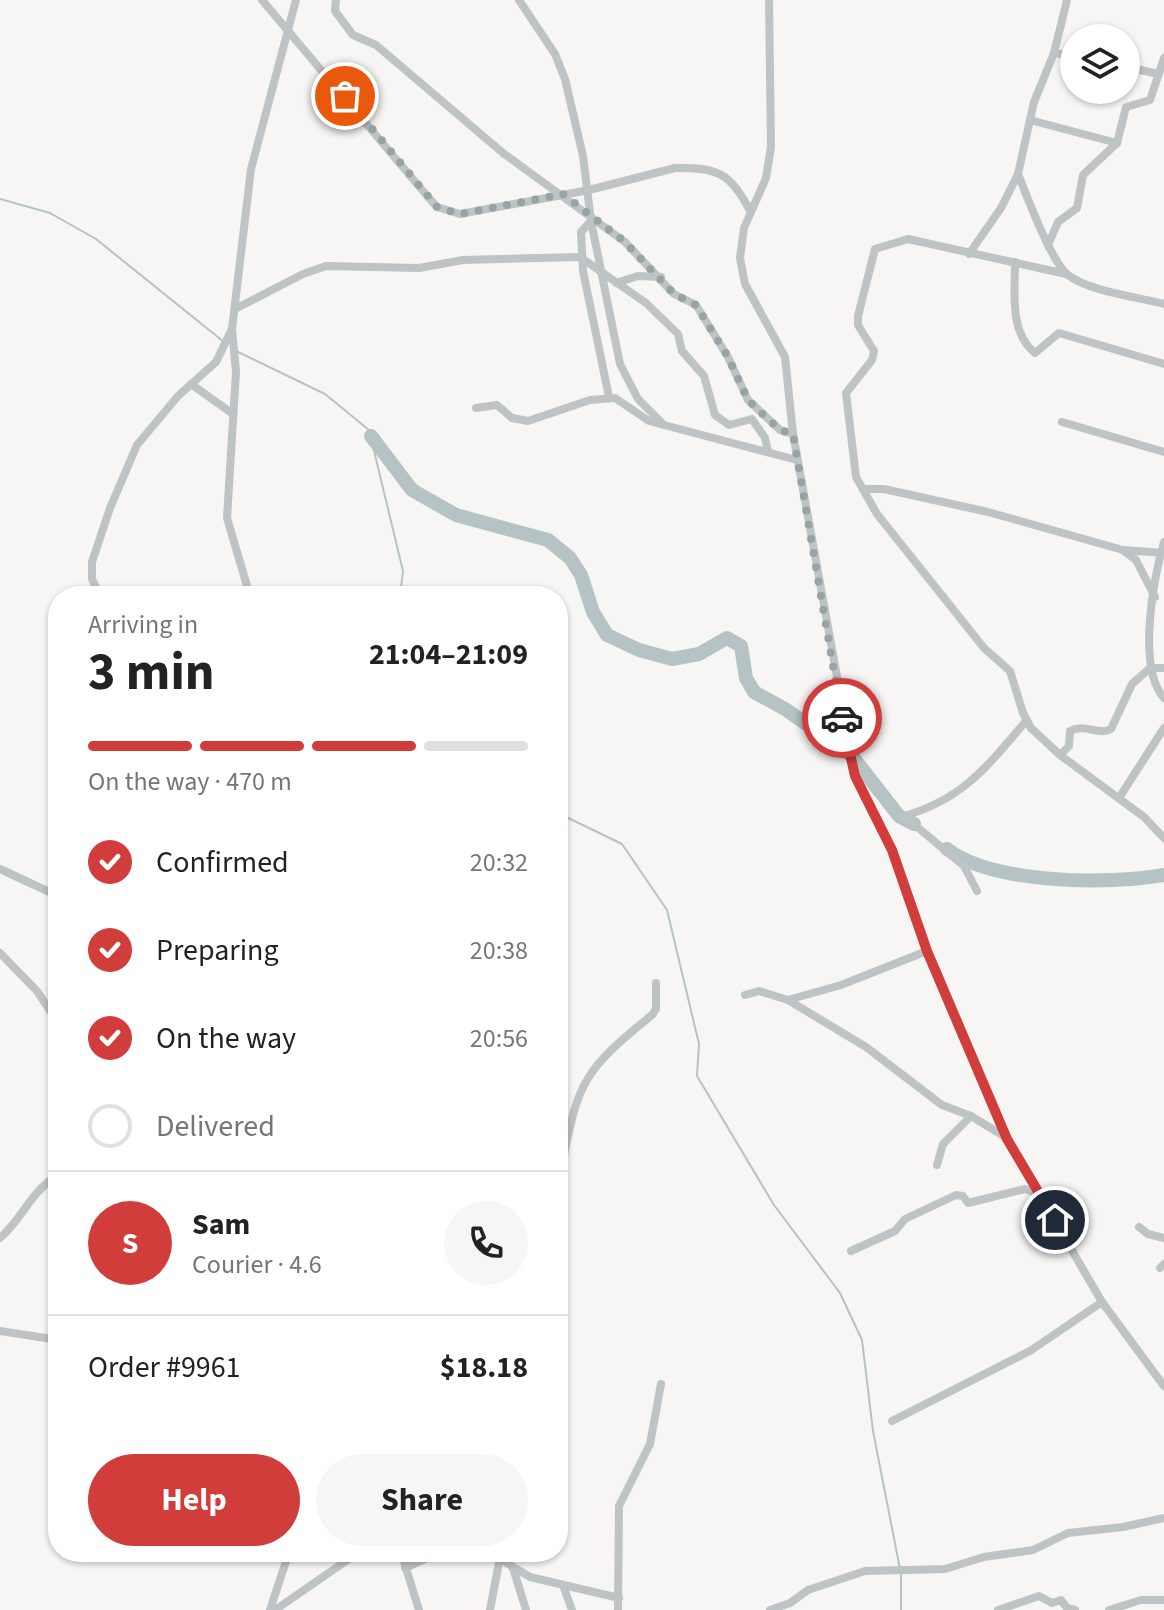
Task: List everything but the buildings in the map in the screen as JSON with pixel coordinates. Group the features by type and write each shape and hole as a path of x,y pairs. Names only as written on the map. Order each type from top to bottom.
{"street":[{"path":"262,0 437,207 460,214 589,190 675,168 701,167 721,173 739,190 750,211"},
{"path":"95,586 92,562 134,452 191,384 216,362 232,329 237,308 240,241 251,169 296,0"},
{"path":"336,0 335,11 351,32 376,45 503,153 563,194 661,277 674,294 696,305 728,357 748,400 780,430 793,434"},
{"path":"519,0 555,54 565,79 589,190 590,217 613,344 625,377 638,399 662,423"},
{"path":"769,0 771,147 766,178 750,211 741,243 742,271 785,357 797,460 855,776 892,850 927,951 1007,1139 1102,1302 1164,1386"},
{"path":"969,254 1001,208 1018,174 1030,120 1054,53 1067,0"},
{"path":"1054,53 1060,54"},
{"path":"1049,243 1058,222 1077,208 1083,175 1117,143 1126,107 1150,100 1164,60"},
{"path":"1140,70 1159,74"},
{"path":"1030,120 1117,143"},
{"path":"1018,174 1066,274"},
{"path":"590,217 581,232 580,257 609,397"},
{"path":"1164,304 1090,285 1066,274 908,239 875,249 858,316 858,325 872,343 874,351 872,360 846,393 856,477 877,514 984,648 1010,671 1027,720 1060,755 1119,798 1164,838"},
{"path":"237,308 303,274 326,266 419,268 463,260 580,257 646,303 678,334 682,351 704,376 715,415 729,425 752,419 765,438 768,452"},
{"path":"1015,262 1015,316 1024,344 1035,353 1059,333 1164,364"},
{"path":"604,285 638,276 661,277"},
{"path":"232,329 236,372 227,518 247,586"},
{"path":"191,384 233,414"},
{"path":"476,408 497,405 512,418 528,421 609,397 623,402 649,421 797,460"},
{"path":"1062,422 1164,452"},
{"path":"863,489 884,489 988,512 1123,550 1162,553"},
{"path":"1164,542 1149,637 1150,668 1156,689 1164,698"},
{"path":"1123,550 1136,560 1154,600 1164,609"},
{"path":"1060,755 1069,746 1070,731 1088,727 1105,732 1111,729 1132,684 1150,668 1164,668"},
{"path":"977,891 964,866 904,816 933,808 972,780 991,765 1027,720"},
{"path":"1119,798 1164,728"},
{"path":"0,869 48,891"},
{"path":"788,1000 841,985 927,951"},
{"path":"0,953 37,991 48,1008"},
{"path":"568,1126 589,1073 606,1052 652,1015 657,1001 656,983"},
{"path":"745,995 759,991 788,1000 866,1047 942,1105 971,1116 1007,1139"},
{"path":"937,1165 943,1144 971,1116"},
{"path":"0,1238 17,1221 34,1193 48,1182"},
{"path":"851,1251 895,1231 905,1219 956,1195 963,1196 968,1203 1025,1189 1031,1191"},
{"path":"1139,1227 1148,1234 1164,1238"},
{"path":"892,1421 1030,1351 1102,1302"},
{"path":"0,1331 48,1338"},
{"path":"618,1610 619,1506 650,1444 661,1384"},
{"path":"770,1610 790,1603 808,1590 865,1571 945,1569 984,1557 1033,1550 1068,1533 1123,1527 1164,1518"},
{"path":"273,1610 286,1562"},
{"path":"273,1610 344,1562"},
{"path":"404,1562 419,1610"},
{"path":"405,1568 418,1562"},
{"path":"490,1610 499,1562"},
{"path":"506,1562 513,1568 564,1588 619,1598"},
{"path":"513,1568 526,1610"},
{"path":"564,1588 572,1610"},
{"path":"998,1610 1039,1596 1052,1603 1061,1600 1067,1608 1075,1610"},
{"path":"1109,1610 1141,1600 1164,1600"}],"waterway":[{"path":"0,199 50,213 96,239 224,342"},
{"path":"236,351 325,394 369,430 403,571 401,586"},
{"path":"371,436 412,490 456,515 548,540 570,558 581,575 593,612 607,635 639,650 672,659 699,654 727,638 741,646 746,678 754,692 785,709 852,756 899,816 914,824"},
{"path":"568,818 622,844 667,910 699,1044 697,1076 774,1205 840,1293 862,1340 873,1431 900,1569"},
{"path":"947,849 967,861 992,869 1052,879 1113,880 1164,875"},
{"path":"901,1575 901,1610"}],"way so far":[{"path":"345,96 423,191 447,213 460,214 563,194 625,242 674,294 696,305 728,357 748,400 780,430 793,434 842,718"}],"route":[{"path":"842,718 855,776 892,850 927,951 1007,1139 1055,1220"}]}
